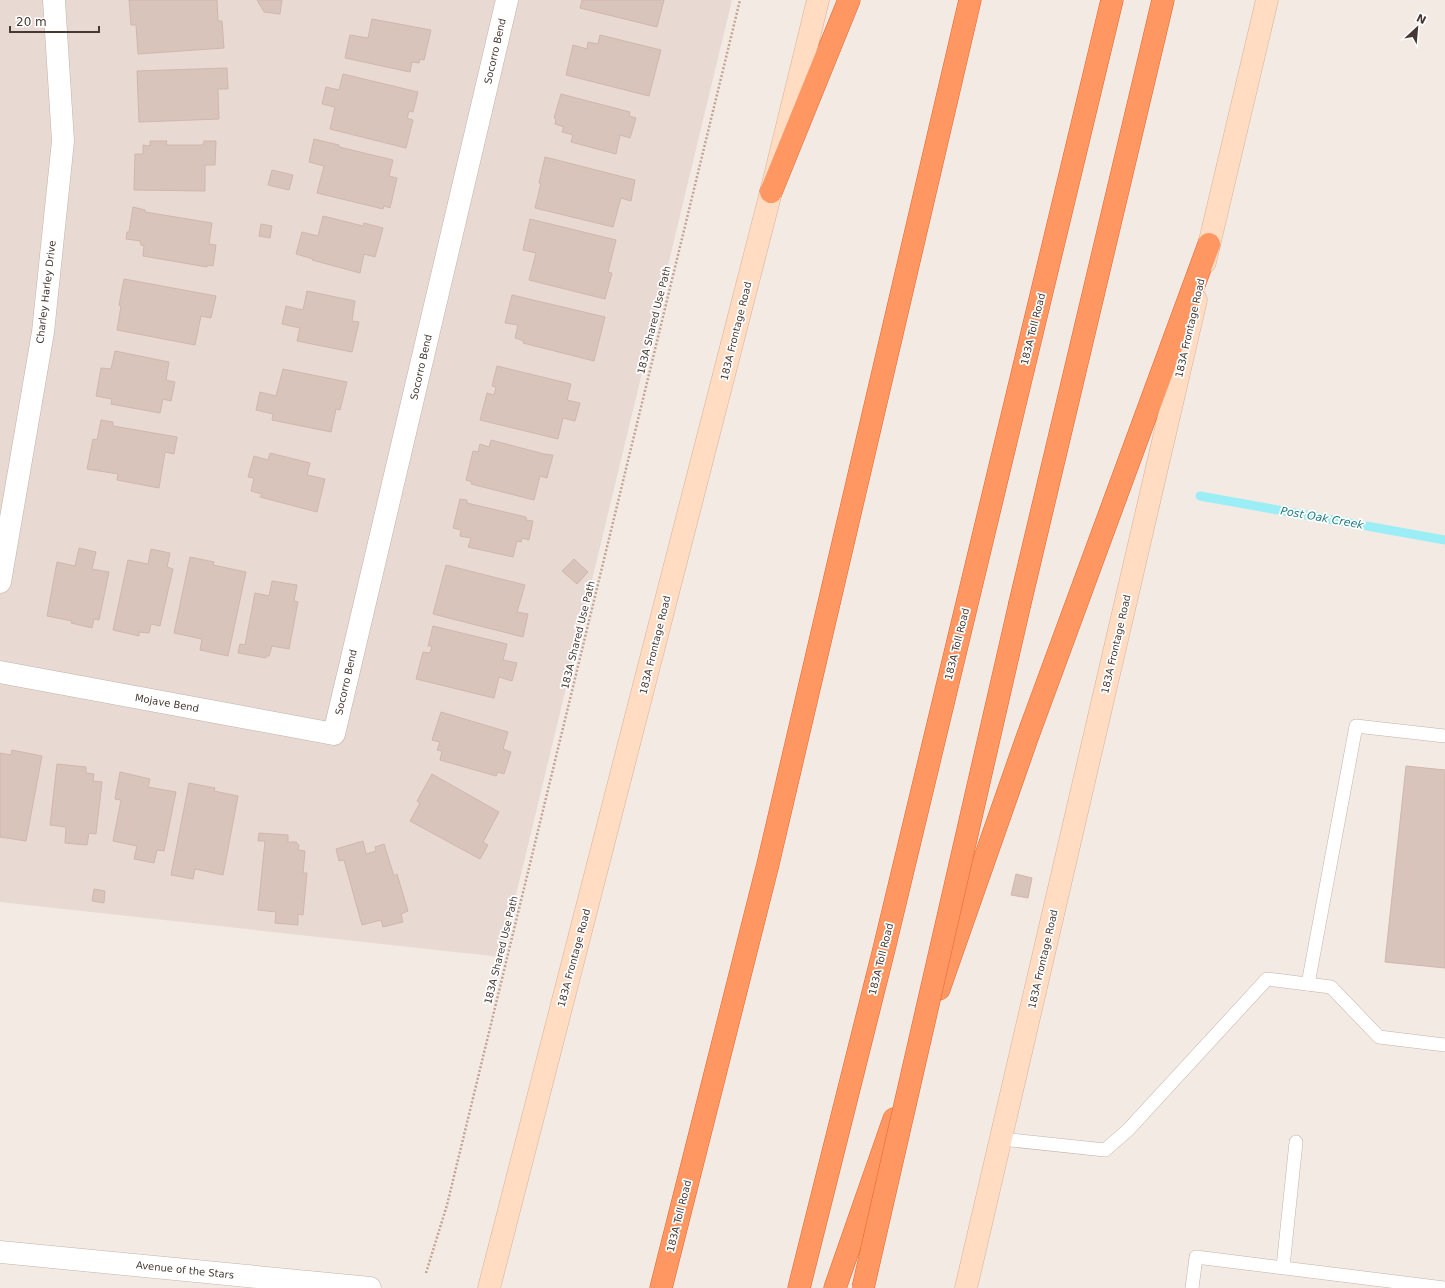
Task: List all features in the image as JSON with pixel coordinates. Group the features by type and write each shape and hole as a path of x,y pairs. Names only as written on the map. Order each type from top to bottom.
{"highway":[{"path":"771,192 849,0"},
{"name":"183A Toll Road","path":"661,1288 768,864 970,0"},
{"name":"183A Toll Road","path":"799,1288 884,949 1112,0"},
{"path":"863,1288 1020,603 1163,0"},
{"path":"835,1288 1027,738 1209,244"}],"main road":[{"name":"183A Frontage Road","path":"489,1288 771,192 818,0"},
{"name":"183A Frontage Road","path":"966,1288 1267,0"}],"street":[{"name":"Charley Harley Drive","path":"0,582 43,332 63,141 54,0"},
{"name":"Socorro Bend","path":"334,734 507,0"},
{"name":"Mojave Bend","path":"0,672 334,734"},
{"name":"Avenue of the Stars","path":"0,1252 370,1288"}],"lane":[{"path":"1308,984 1356,726 1445,736"},
{"path":"1001,1139 1105,1150 1128,1130 1267,979 1331,987 1379,1037 1445,1045"},
{"path":"1283,1267 1296,1142"},
{"path":"1192,1288 1196,1257 1445,1288"}],"path":[{"name":"183A Shared Use Path","path":"426,1273 447,1205 740,0"}],"shaded area":[{"path":"0,0 732,0 501,957 0,902"}],"building":[{"path":"129,0 217,0 218,21 222,21 224,48 138,54 136,25 131,25"},
{"path":"257,0 282,0 280,14 264,12"},
{"path":"582,0 664,0 657,27 580,8"},
{"path":"372,19 431,30 424,60 420,59 419,63 412,62 410,72 345,58 350,35 368,38"},
{"path":"600,35 661,50 649,96 566,75 573,45 587,49 588,42 598,44"},
{"path":"227,68 228,89 218,89 219,119 139,122 137,71"},
{"path":"343,74 418,92 413,112 409,111 407,118 413,120 406,148 330,129 335,107 322,104 326,87 339,90"},
{"path":"561,94 630,112 629,116 636,118 630,138 620,135 616,154 571,142 573,135 562,132 564,127 555,124 556,119 554,118"},
{"path":"314,139 339,145 339,147 393,160 389,176 397,178 390,208 384,206 383,209 317,193 324,166 309,162"},
{"path":"150,141 167,141 166,145 203,145 204,141 216,141 215,165 205,165 205,191 134,190 135,154 143,154 143,145 150,146"},
{"path":"545,157 635,180 631,201 621,198 613,227 535,208"},
{"path":"272,170 293,175 289,190 268,185"},
{"path":"133,207 145,210 145,212 212,223 209,244 216,245 213,266 207,265 207,267 143,256 144,246 141,245 140,241 126,239 127,232 129,232"},
{"path":"323,216 363,226 364,223 383,228 375,257 364,254 360,273 296,254 302,232 318,236"},
{"path":"530,219 616,240 608,272 612,273 605,299 529,280 536,253 523,250"},
{"path":"261,224 272,226 270,238 259,236"},
{"path":"124,279 216,296 211,318 201,316 195,345 117,330 121,306 119,305"},
{"path":"307,291 355,301 352,321 359,322 352,352 297,341 300,328 282,324 286,306 303,310"},
{"path":"512,295 605,317 594,361 523,343 524,341 515,338 518,325 505,323"},
{"path":"115,351 169,362 166,380 175,382 171,401 163,399 160,413 111,404 112,399 96,396 101,368 111,369"},
{"path":"497,366 571,384 567,400 580,403 575,421 563,418 558,439 480,420 487,393 494,395 496,387 492,386"},
{"path":"283,369 347,382 340,410 336,409 331,432 272,420 273,414 256,410 260,392 276,396"},
{"path":"101,420 113,422 113,426 177,437 174,454 165,452 159,488 117,480 118,474 87,469 93,439 97,440"},
{"path":"491,440 553,455 547,478 540,476 534,500 471,484 472,482 466,480 473,451 478,452 480,444 489,447"},
{"path":"270,453 310,463 307,475 325,479 317,512 260,497 262,494 251,491 254,478 248,477 254,456 268,460"},
{"path":"460,499 467,500 467,503 526,517 526,520 533,521 529,540 522,538 521,542 517,541 513,557 468,547 471,538 460,536 461,530 453,528"},
{"path":"79,548 96,552 92,569 109,572 99,620 94,619 92,628 71,623 72,621 47,616 57,562 75,566"},
{"path":"151,549 170,553 167,567 173,569 160,626 151,624 149,633 139,632 139,636 113,630 128,560 148,564"},
{"path":"190,557 214,562 213,565 246,572 228,656 200,650 202,639 174,633"},
{"path":"574,559 588,572 577,584 562,571"},
{"path":"446,565 525,585 517,612 528,614 523,637 433,614"},
{"path":"272,581 297,585 294,601 298,602 289,649 272,646 269,656 266,656 266,658 238,653 240,644 245,645 255,593 269,596"},
{"path":"433,626 507,644 503,660 517,663 512,681 499,677 494,698 416,679 423,652 430,653 432,646 428,646"},
{"path":"441,712 508,732 503,749 511,752 504,774 498,772 496,776 440,760 442,751 437,750 440,742 432,740"},
{"path":"12,750 42,756 26,841 0,837 0,753 11,755"},
{"path":"57,764 86,767 86,773 94,774 93,781 102,782 96,834 89,833 87,845 65,843 66,827 50,825"},
{"path":"1406,766 1445,770 1445,968 1385,962"},
{"path":"120,772 150,779 148,787 176,792 164,851 157,850 154,863 134,859 137,846 113,841 121,800 115,799"},
{"path":"432,774 499,812 483,842 488,845 480,859 410,821 420,803 417,801"},
{"path":"189,783 215,788 214,791 238,796 223,875 195,869 193,879 171,875"},
{"path":"259,833 288,835 288,842 296,842 299,845 298,850 305,851 303,873 307,873 303,915 298,914 298,925 275,923 276,912 258,910 265,841 258,841"},
{"path":"363,841 366,854 376,851 375,847 384,844 394,876 397,874 408,911 401,914 403,922 383,927 381,920 362,925 344,860 339,861 336,849"},
{"path":"1016,874 1032,878 1028,898 1011,895"},
{"path":"94,889 105,891 104,903 92,901"}],"waterway":[{"name":"Post Oak Creek","path":"1200,496 1445,540"}]}
